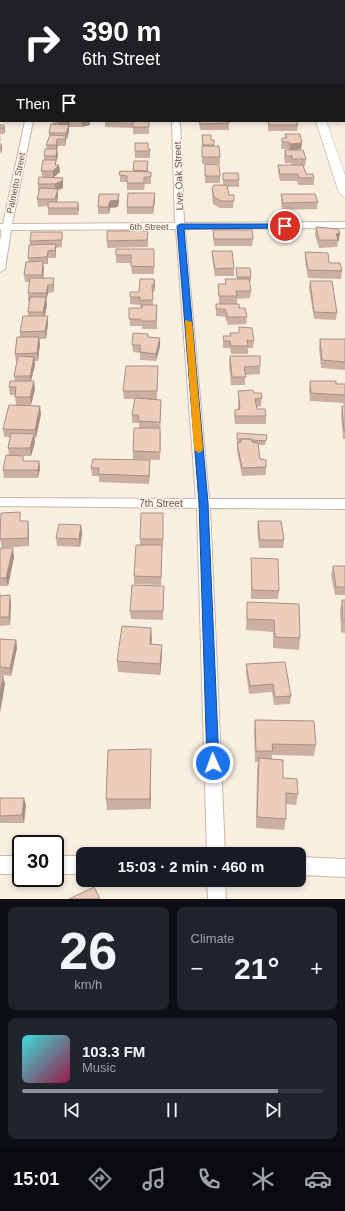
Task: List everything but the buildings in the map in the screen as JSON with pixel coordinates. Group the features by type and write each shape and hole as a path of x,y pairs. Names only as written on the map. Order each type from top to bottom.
{"street":[{"name":"Palmetto Street","path":"0,269 3,227 29,122"},
{"name":"Live Oak Street","path":"176,122 180,226 203,503 216,847"},
{"path":"321,122 345,193"},
{"name":"6th Street","path":"3,227 345,225"},
{"name":"7th Street","path":"0,502 345,504"},
{"path":"0,865 12,865"},
{"path":"64,865 76,865"},
{"path":"306,866 345,868"},
{"path":"216,887 217,899"}],"slow traffic":[{"path":"188,322 199,450"}],"route":[{"path":"213,763 203,503 180,226 285,226"}]}
